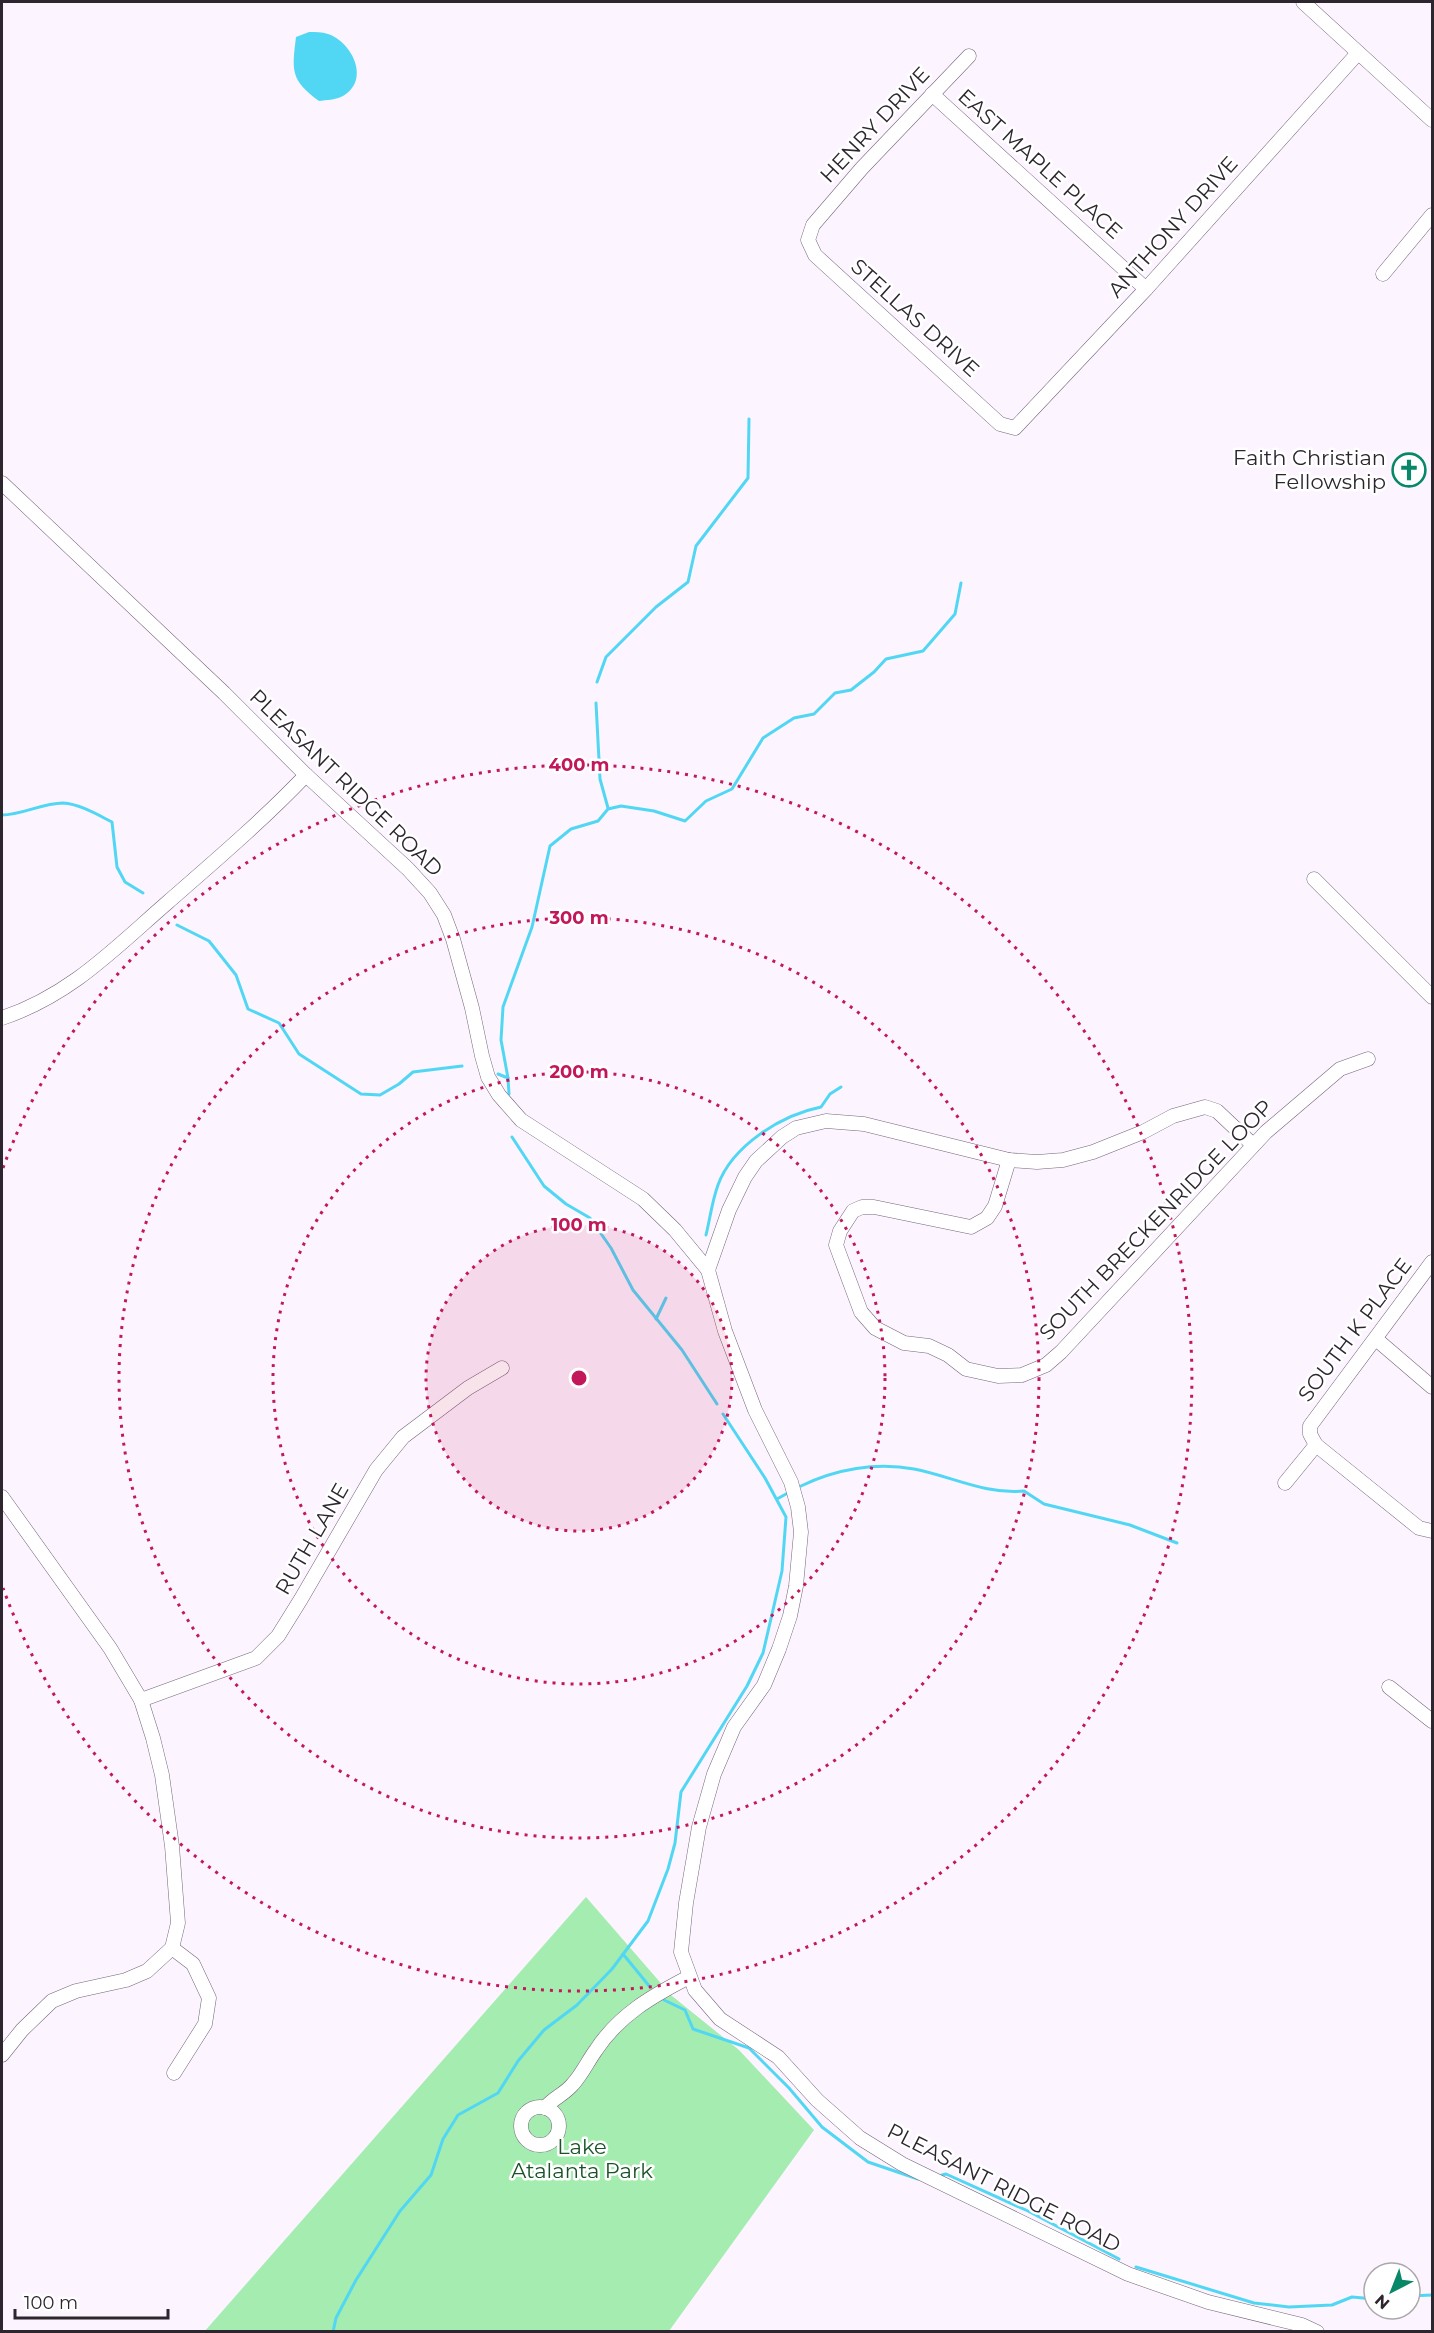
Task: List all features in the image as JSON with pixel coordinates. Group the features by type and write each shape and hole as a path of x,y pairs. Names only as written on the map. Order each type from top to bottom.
{"street":[{"path":"1303,2 1432,120"},
{"name":"ANTHONY DRIVE","path":"1015,428 1146,289 1358,53"},
{"name":"HENRY DRIVE","path":"813,225 862,168 969,56"},
{"name":"EAST MAPLE PLACE","path":"932,94 1146,289"},
{"path":"1383,274 1432,215"},
{"name":"STELLAS DRIVE","path":"813,225 808,240 815,255 1000,424 1015,428"},
{"name":"PLEASANT RIDGE ROAD","path":"2,483 430,892 444,915 461,962 488,1077 499,1095 521,1120 643,1199 675,1230 708,1270 725,1331 755,1410 791,1482 798,1507 801,1532 796,1586 790,1616 779,1649 764,1685 734,1727 714,1774 699,1827 686,1903 681,1952 695,1990 720,2019 778,2057 817,2100 860,2138 902,2164 1128,2274 1208,2302 1302,2325 1317,2331"},
{"path":"2,1018 54,996 92,969 247,833 306,775"},
{"path":"1314,879 1432,997"},
{"name":"SOUTH BRECKENRIDGE LOOP","path":"1009,1160 995,1206 987,1218 971,1227 874,1207 862,1207 853,1211 840,1231 836,1245 861,1312 874,1328 904,1343 928,1346 948,1355 966,1369 998,1376 1022,1375 1046,1365 1061,1352 1253,1145 1340,1069 1368,1059"},
{"path":"708,1270 729,1210 756,1161 782,1137 796,1128 826,1121 864,1124 1009,1160 1036,1162 1063,1160 1093,1152 1143,1132 1173,1116 1205,1107 1217,1111 1253,1145"},
{"name":"SOUTH K PLACE","path":"1316,1445 1310,1434 1310,1426 1432,1262"},
{"path":"1376,1340 1432,1387"},
{"name":"RUTH LANE","path":"141,1700 256,1658 284,1627 376,1470 403,1437 459,1394 502,1368"},
{"path":"1285,1483 1316,1445 1426,1529"},
{"path":"2,1497 110,1648 141,1700 162,1774 172,1846 178,1923 172,1948 147,1971 126,1980 76,1991 52,2001 22,2030 2,2055"},
{"path":"1389,1687 1432,1721"},
{"path":"172,1948 193,1964 209,1998 205,2024 174,2073"},
{"path":"545,2108 552,2100 571,2087 596,2049 621,2019 645,2000 689,1977"}],"green space":[{"name":"Lake Atalanta Park","path":"586,1897 672,1996 739,2050 814,2130 669,2331 204,2332"}],"water":[{"path":"309,32 326,33 337,38 351,53 357,71 356,81 343,96 319,101 298,80 294,66 296,37"}],"waterway":[{"path":"597,682 606,657 656,607 688,582 696,546 748,478 749,419"},
{"path":"509,1094 501,1040 503,1007 532,927 550,846 571,829 598,821 608,809 621,806 654,811 685,821 706,801 732,789 763,738 794,718 814,714 835,693 851,690 886,659 923,651 955,614 961,583"},
{"path":"596,703 600,779 608,808"},
{"path":"2,815 63,803 95,813 112,822 117,867 125,882 143,893"},
{"path":"177,925 209,941 236,975 248,1009 279,1023 299,1054 361,1094 380,1095 399,1084 413,1072 462,1066"},
{"path":"498,1074 508,1078"},
{"path":"706,1235 718,1185 734,1157 760,1134 775,1125 790,1117 821,1107 830,1094 841,1087"},
{"path":"512,1137 544,1186 566,1204 590,1218 611,1248 633,1290 682,1350 717,1404"},
{"path":"656,1319 666,1298"},
{"path":"333,2332 336,2318 356,2280 400,2211 431,2175 443,2139 458,2115 498,2093 518,2061 544,2030 577,2005 612,1969 648,1921 668,1869 675,1843 681,1792 747,1686 763,1653 782,1571 786,1517 765,1478 723,1414"},
{"path":"801,1486 828,1475 856,1468 885,1466 914,1469 982,1488 1024,1491 1044,1504 1130,1525 1177,1543"},
{"path":"777,1499 786,1494"},
{"path":"623,1954 650,1987"},
{"path":"664,2000 685,2010 693,2029 749,2048 789,2088 822,2127 868,2162 918,2179"},
{"path":"942,2175 946,2174 1028,2211 1119,2259"},
{"path":"1136,2267 1254,2303 1289,2307 1332,2305 1352,2297 1362,2298"},
{"path":"1422,2295 1432,2295"}],"place":[{"name":"Faith Christian Fellowship","path":"1409,470"}]}
